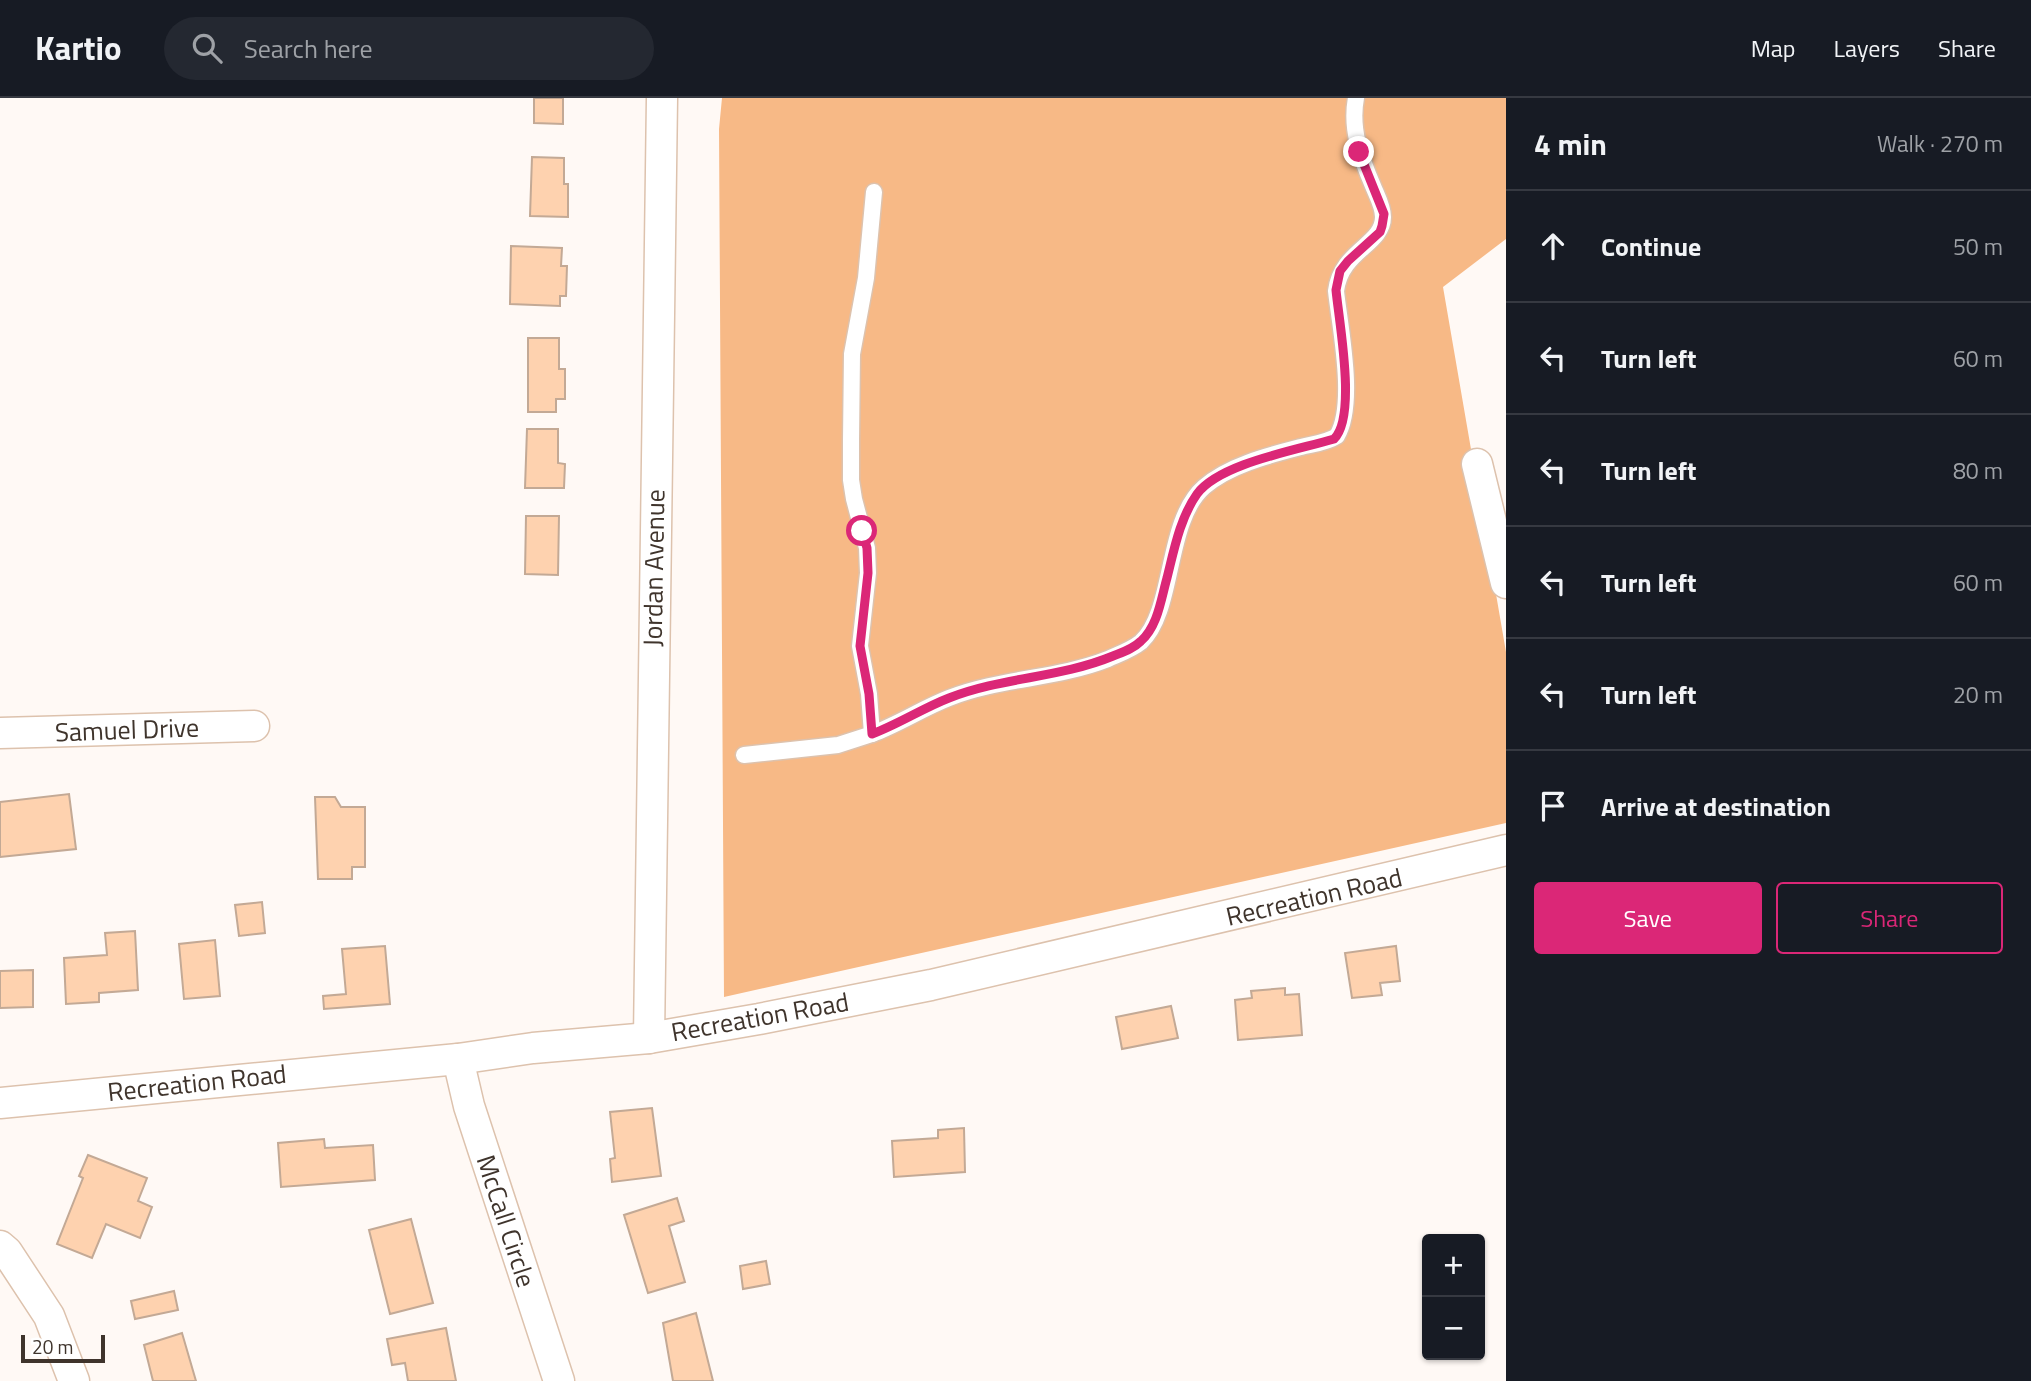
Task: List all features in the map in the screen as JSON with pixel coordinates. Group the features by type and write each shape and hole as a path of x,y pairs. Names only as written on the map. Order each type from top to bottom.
{"street":[{"name":"Jordan Avenue","path":"649,1038 662,98"},
{"path":"1477,464 1506,583"},
{"name":"Samuel Drive","path":"0,733 254,726"},
{"name":"Recreation Road","path":"0,1103 649,1038 931,985 1506,850"},
{"name":"McCall Circle","path":"458,1059 469,1106 558,1381"},
{"path":"0,1246 7,1252 49,1316 74,1381"}],"lane":[{"path":"744,755 838,745 872,734 948,698 998,684 1081,668 1131,649 1148,634 1157,614 1176,542 1193,501 1202,488 1249,464 1337,436 1342,422 1346,380 1337,280 1348,261 1380,232 1384,214 1357,145 1354,123 1356,98"},
{"path":"872,734 869,694 860,646 867,583 867,548 851,480 851,440 852,354 866,278 874,192"}],"shaded area":[{"path":"722,98 1506,98 1506,239 1443,287 1506,652 1506,823 724,997 719,129"}],"building":[{"path":"534,98 563,98 563,124 534,123"},
{"path":"532,157 564,158 564,184 568,184 568,217 530,216"},
{"path":"511,246 562,248 561,266 567,266 566,296 560,296 560,306 510,304"},
{"path":"528,338 559,338 559,369 565,369 565,399 556,399 556,412 528,412"},
{"path":"527,429 558,429 558,463 565,464 564,488 525,488"},
{"path":"526,516 559,516 558,575 525,574"},
{"path":"69,794 76,849 0,857 0,802"},
{"path":"315,797 335,797 341,807 365,807 365,867 352,867 352,879 318,879"},
{"path":"262,902 265,933 239,936 235,905"},
{"path":"135,931 138,990 99,993 99,1002 66,1004 64,958 107,955 105,933"},
{"path":"215,940 220,996 184,999 179,944"},
{"path":"385,946 390,1004 324,1009 323,996 346,994 342,949"},
{"path":"1396,946 1400,981 1380,983 1382,995 1352,998 1345,953"},
{"path":"33,970 33,1007 0,1008 0,971"},
{"path":"1285,988 1285,995 1299,994 1302,1035 1238,1040 1235,1000 1252,998 1251,991"},
{"path":"1171,1006 1178,1038 1122,1049 1116,1017"},
{"path":"652,1108 661,1176 612,1182 610,1159 615,1158 610,1112"},
{"path":"964,1128 965,1172 894,1177 892,1141 938,1138 938,1130"},
{"path":"324,1139 325,1148 373,1145 375,1180 281,1187 278,1143"},
{"path":"88,1155 147,1178 138,1201 152,1207 140,1238 106,1224 92,1258 57,1244 83,1178 79,1176"},
{"path":"677,1198 684,1221 669,1226 685,1282 648,1293 624,1215"},
{"path":"411,1219 433,1303 390,1314 369,1230"},
{"path":"766,1261 770,1284 743,1289 740,1266"},
{"path":"174,1291 178,1310 135,1319 131,1301"},
{"path":"696,1313 713,1381 673,1381 663,1323"},
{"path":"446,1328 456,1381 408,1381 405,1363 392,1365 387,1339"},
{"path":"182,1333 196,1381 153,1381 144,1345"}],"route":[{"path":"862,531 867,548 868,573 860,646 869,694 872,734 948,698 998,684 1081,668 1131,649 1142,641 1157,614 1176,542 1193,501 1202,488 1221,476 1274,454 1334,439 1340,430 1346,380 1337,280 1348,261 1380,232 1384,214 1359,152"}]}
